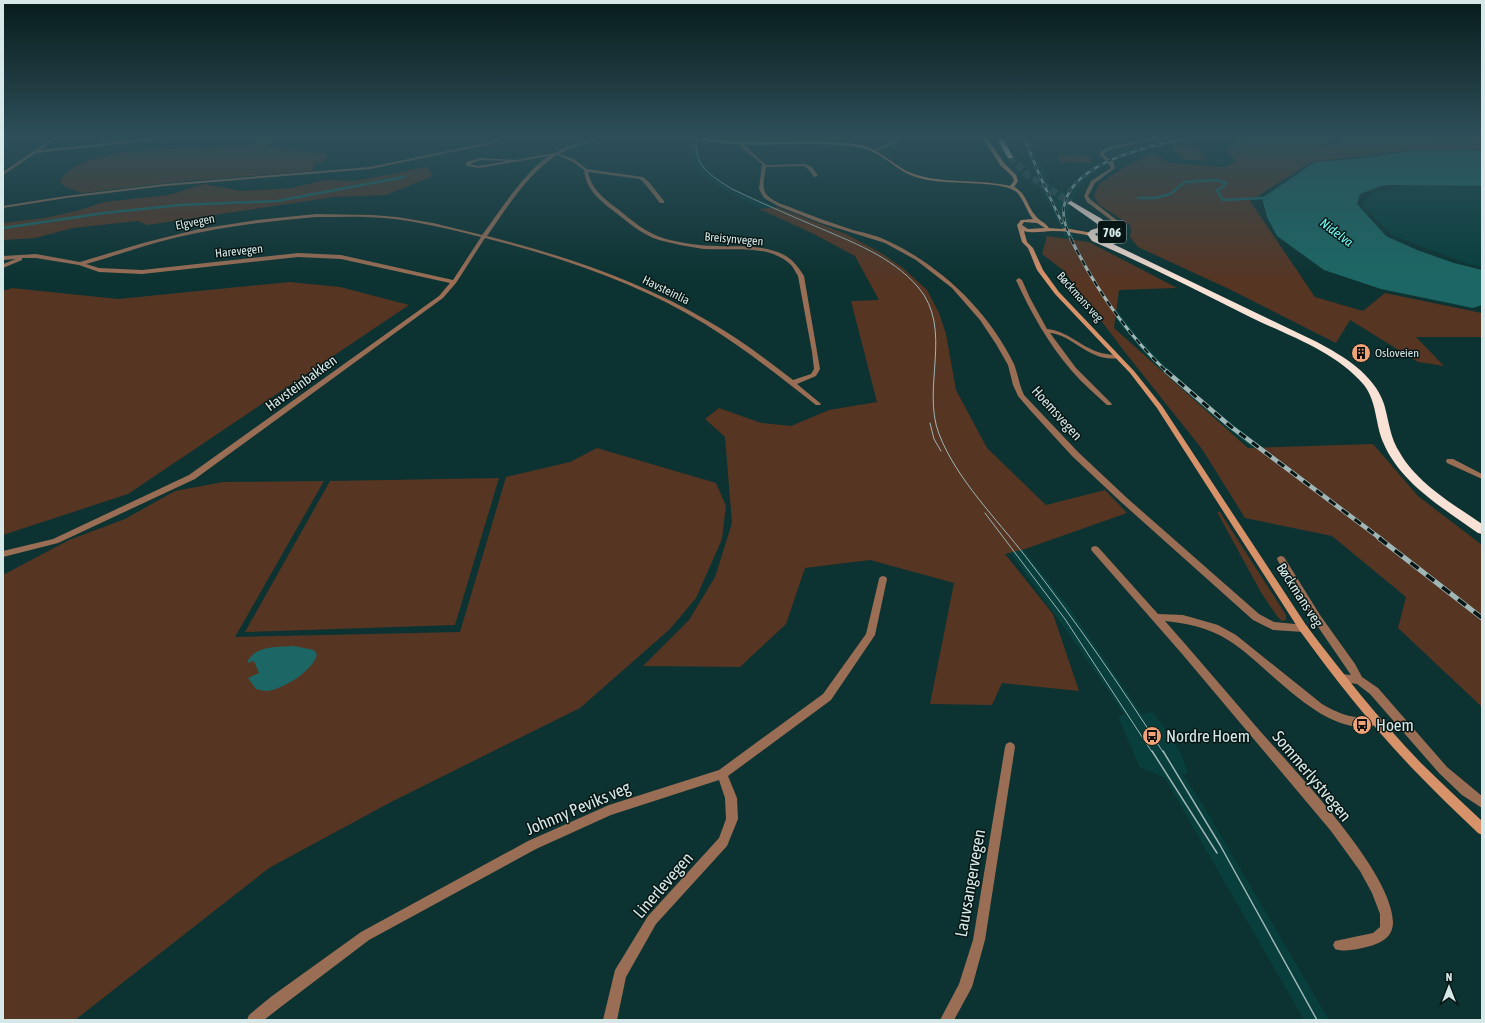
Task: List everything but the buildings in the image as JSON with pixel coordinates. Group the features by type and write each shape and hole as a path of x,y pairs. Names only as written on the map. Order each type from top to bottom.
{"highway":[{"name":"706","path":"1071,203 1099,221 1108,231 1118,237 1138,257"},
{"name":"706","path":"1092,217 1092,233 1099,240 1138,257 1314,345 1350,368 1367,383 1380,404 1388,442 1399,460 1432,492 1482,530"},
{"name":"706","path":"1092,233 1108,231"},
{"name":"706","path":"1099,240 1109,242 1118,237"}],"main road":[{"path":"995,185 1011,188 1019,192 1026,208 1035,219 1046,228 1092,233"},
{"path":"1011,188 1013,185"},
{"path":"1026,208 1023,221 1019,225 1020,227 1028,230 1038,232"},
{"path":"1023,221 1039,222"},
{"name":"Bøckmans veg","path":"1020,227 1025,242 1032,243 1040,270 1057,293 1141,382 1164,412 1303,628 1341,678 1376,721 1417,766 1482,829"},
{"path":"1032,243 1038,232 1046,228"}],"street":[{"path":"3,207 161,185"},
{"name":"Havsteinbakken","path":"3,554 55,541 192,477 441,297 454,282 484,236 523,185"},
{"name":"Breisynvegen","path":"589,185 591,189 608,205 653,236 683,244 705,247 766,251 782,256 797,269 801,276 817,369 814,375 792,383"},
{"path":"648,185 662,202"},
{"name":"Hoemsvegen","path":"762,185 761,189 766,197 772,201 823,222 887,242 918,259 954,287 982,319 999,344 1011,365 1016,385 1032,410 1075,454 1124,500 1256,617 1273,626 1303,628"},
{"path":"1092,185 1086,196 1121,225 1122,229 1118,237"},
{"name":"Elgvegen","path":"80,264 196,231 231,225 317,216 372,216 420,221 484,236"},
{"name":"Havsteinlia","path":"484,236 522,246 593,271 657,296 706,322 753,352 818,404"},
{"name":"Harevegen","path":"3,258 49,258 80,264 99,270 142,272 298,255 341,256 454,282"},
{"name":"Harevegen","path":"3,266 25,257"},
{"path":"1019,280 1045,331 1074,369 1109,404"},
{"path":"1045,331 1058,332 1093,354 1106,357 1118,357"},
{"path":"1450,461 1482,477"},
{"name":"Sommerlystvegen","path":"1095,548 1157,617 1321,809 1365,868 1386,909 1386,929 1381,936 1367,941 1339,945"},
{"path":"1281,559 1317,618 1352,667 1359,680 1374,691 1443,770 1482,803"},
{"name":"Johnny Peviks veg","path":"254,1020 277,1001 365,936 532,845 609,810 722,774 827,698 870,635 883,579"},
{"path":"1157,617 1183,619 1215,628 1233,638 1318,707 1345,721 1355,723 1376,721"},
{"path":"1341,678 1359,680"},
{"name":"Lauvsangervegen","path":"947,1020 965,987 979,940 1010,747"},
{"name":"Linerlevegen","path":"610,1020 620,975 636,945 652,920 723,842 732,819 732,798 722,774"}],"shaded area":[{"path":"63,185 152,185 82,193"},
{"path":"202,185 242,191 292,188 305,185 411,185 386,195 334,197 147,225 138,221 73,228 35,238 3,240 3,223 44,218 77,211 104,202 169,195"},
{"path":"716,185 727,185 868,248 906,272 923,289 937,314 940,334 937,411 945,439 968,478 1071,610 1142,714 1153,712 1180,751 1188,773 1183,775 1203,805 1329,1020 1304,1020 1164,777 1140,768 1118,717 1124,714 1009,551 947,470 930,440 923,412 926,315 919,301 909,287 901,277 890,268 862,252"},
{"path":"1038,185 1052,185 1064,192 1071,185 1081,185 1071,203 1069,212 1074,239 1113,305 1140,339 1164,364 1204,401 1260,445 1425,567 1413,567 1249,446 1191,398 1147,356 1110,313 1078,262"},
{"path":"1099,185 1275,185 1250,201 1315,297 1363,311 1385,293 1482,313 1482,337 1416,337 1444,366 1418,362 1350,320 1336,343 1229,289 1138,247 1130,237 1130,225 1098,204 1094,196"},
{"path":"1410,185 1482,189 1482,267 1468,264 1392,235 1361,205 1374,192"},
{"path":"777,207 846,234 881,253 903,268 927,290 939,313 946,334 956,390 987,448 1046,505 1105,490 1127,513 1025,549 1005,554 1053,614 1079,691 1002,683 992,705 930,704 954,583 870,560 805,568 786,624 740,667 643,666 689,620 715,577 732,523 725,437 705,419 719,408 761,423 791,426 829,410 877,402 851,301 879,300 855,256 812,233 759,209"},
{"path":"1047,236 1089,242 1177,288 1119,290 1114,328 1248,448 1373,444 1418,496 1482,545 1482,707 1398,628 1406,597 1332,536 1245,518 1202,449 1124,351 1063,270 1042,254"},
{"path":"290,282 340,287 409,305 128,494 3,535 3,291 12,288 118,299"},
{"path":"597,448 716,483 726,506 722,539 696,598 670,629 580,708 391,802 269,868 75,1020 3,1020 3,575 69,540 125,519 175,491 223,482 324,481 235,637 460,632 506,477 570,462"},
{"path":"499,478 455,625 245,632 330,481"},
{"path":"1217,512 1220,512 1286,615 1286,620 1282,621 1277,616 1262,594"}],"water":[{"name":"Nidelva","path":"1282,185 1482,185 1482,186 1381,186 1360,194 1357,204 1386,236 1417,250 1454,263 1482,270 1482,305 1473,308 1381,289 1324,270 1277,236 1267,217 1262,198"},
{"path":"294,646 314,650 317,655 310,667 290,683 268,691 256,689 248,678 259,673 254,661 247,663 250,657 267,648"}],"waterway":[{"path":"3,228 104,213 180,205 277,201 363,185"},
{"path":"1138,198 1155,198 1170,194 1182,185"},
{"path":"1225,185 1217,190 1223,200 1262,198"}],"tunnel":[{"path":"1043,185 1071,203"}],"tram line":[{"path":"726,185 742,194 870,251 896,267 918,287 928,303 934,321 936,340 933,397 934,416 939,434 947,451 956,467 978,498 1026,557 1080,629 1114,677 1163,752"},
{"path":"930,423 934,439 941,451"},
{"path":"985,513 1065,619 1152,752"},
{"path":"1152,751 1217,853"},
{"path":"1163,751 1220,845 1317,1020"}],"railway":[{"path":"1044,185 1062,223"},
{"path":"1072,240 1065,222 1064,207 1072,187 1074,185"},
{"path":"1071,239 1090,275 1113,310 1138,342 1166,371"},
{"path":"1166,371 1230,426 1381,539"},
{"path":"1379,538 1482,618"}],"place":[{"name":"Osloveien","path":"1361,353"},
{"name":"Hoem","path":"1362,725"},
{"name":"Nordre Hoem","path":"1152,736"}]}
